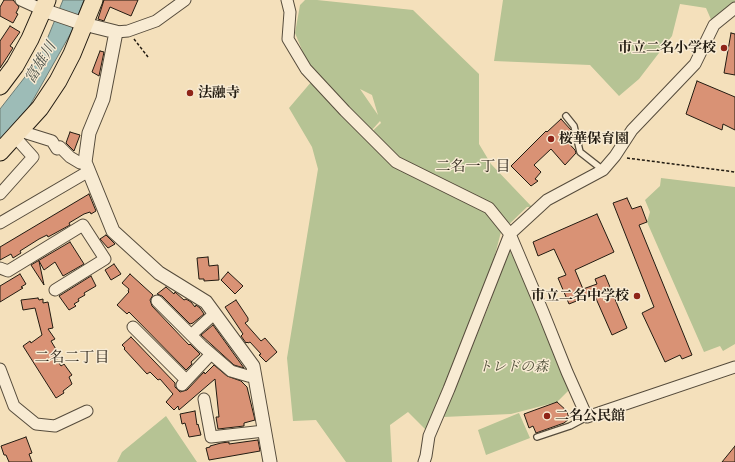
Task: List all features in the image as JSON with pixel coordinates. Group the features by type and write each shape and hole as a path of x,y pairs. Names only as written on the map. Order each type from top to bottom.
{"main road":[{"path":"0,152 40,108 58,81 72,54 82,23 94,0"},
{"path":"0,85 15,66 47,7"}],"street":[{"path":"21,0 47,7 82,23 122,31 156,21 185,0"},
{"path":"287,0 290,12 288,39 306,69 345,111 396,162 489,208 510,234 587,417 735,367"},
{"path":"424,462 428,436 455,374 510,234 547,200 603,170 615,156 632,130 694,64 714,25 735,8"},
{"path":"122,31 103,99 89,133 87,167 113,231 159,273 206,302 253,366 270,462"},
{"path":"17,134 52,141 57,149 60,147 70,157 87,167"},
{"path":"0,194 33,157 17,134"},
{"path":"0,223 87,167"},
{"path":"0,268 8,270 83,225 105,259 55,290"},
{"path":"157,301 191,336 231,371 248,376 255,376"},
{"path":"191,336 214,314"},
{"path":"132,327 184,383 211,354"},
{"path":"0,369 14,406 36,424 55,426 87,411"},
{"path":"204,399 211,437 264,431"}],"lane":[{"path":"566,116 574,126 580,152 603,170"},
{"path":"537,437 570,426 587,417"}],"path":[{"path":"122,31 148,57"},
{"path":"615,156 735,172"}],"green space":[{"path":"305,0 317,0 413,10 479,74 479,144 491,164 532,207 527,207 501,232 485,293 427,431 408,412 390,425 392,462 346,462 316,420 293,421 287,358 318,169 312,147 289,108 312,81 366,137 381,123 380,121 371,131 307,62 295,33 300,5","holes":["360,89 372,95 378,115"]},
{"path":"503,0 735,0 735,3 713,24 706,8 680,4 672,36 639,79 619,96 590,65 494,61"},
{"path":"661,178 735,187 735,344 723,351 720,346 704,352 647,222 650,212 645,200 660,186"},
{"name":"トレドの森","path":"508,247 528,287 570,389 557,402 511,414 443,417 490,303"},
{"path":"519,413 530,438 486,455 478,430"},
{"path":"166,416 197,462 117,462 122,452"}],"water":[{"name":"富雄川","path":"63,0 84,0 72,31 29,107 0,139 0,109 39,59"}],"building":[{"path":"4,0 13,0 19,7 16,13 18,14 13,23 0,16 0,7"},
{"path":"104,0 138,0 131,16 110,7 104,21 98,19"},
{"path":"10,26 20,32 10,46 13,48 0,68 0,41"},
{"path":"731,33 735,34 735,75 724,73"},
{"path":"100,51 104,52 99,76 92,72"},
{"path":"697,81 735,97 735,130 723,124 722,130 686,114"},
{"path":"561,119 571,130 563,137 576,153 565,165 551,149 534,165 541,172 535,179 538,181 531,186 511,166 546,131 547,132"},
{"path":"70,132 80,135 74,151 66,143"},
{"path":"89,194 96,211 91,214 90,212 84,214 69,223 70,225 48,237 47,235 39,239 20,251 21,253 13,258 11,254 0,260 0,247"},
{"path":"627,198 632,209 641,206 647,222 639,225 692,355 682,359 680,355 665,362 642,313 654,307 613,203"},
{"path":"597,214 614,252 575,270 583,289 597,284 595,279 605,275 627,328 612,335 594,294 569,304 558,278 566,275 554,249 538,256 533,242"},
{"path":"106,235 115,244 108,248 100,239"},
{"path":"70,242 84,264 63,276 55,262 44,270 39,261 44,285 31,265"},
{"path":"208,257 209,266 218,265 219,280 204,281 204,279 199,279 197,258"},
{"path":"114,264 121,274 111,280 105,270"},
{"path":"228,272 243,286 235,294 221,280"},
{"path":"20,274 26,284 21,287 23,288 0,302 0,286"},
{"path":"130,274 153,295 150,300 152,306 189,345 190,344 200,354 191,362 192,364 186,370 129,312 127,314 117,305 129,292 129,289 122,283"},
{"path":"91,276 96,286 84,293 85,295 78,299 79,301 74,304 76,306 69,310 59,296"},
{"path":"166,287 174,294 175,292 184,300 186,299 191,302 195,307 196,305 204,314 190,324 162,296 157,294"},
{"path":"38,298 39,300 43,299 43,303 48,302 53,328 48,329 55,339 51,341 57,351 53,354 61,366 64,364 72,375 69,377 72,384 63,391 64,393 56,398 23,346 30,341 31,343 42,335 35,308 23,310 21,300"},
{"path":"236,300 248,318 248,321 245,323 261,341 265,338 277,352 266,362 250,342 246,343 241,336 243,334 225,307"},
{"path":"213,325 244,368 234,365 201,335"},
{"path":"131,337 175,383 175,387 180,392 187,390 204,372 205,374 214,365 227,376 241,381 247,387 255,420 244,423 244,426 218,429 216,417 219,417 215,379 179,410 178,406 174,410 166,402 173,394 160,379 158,380 150,372 147,374 124,349 125,348 122,345"},
{"name":"二名公民館","path":"557,402 567,411 569,419 564,423 536,433 533,426 529,428 524,414"},
{"path":"195,411 197,425 198,424 201,435 189,437 185,423 182,424 180,414"},
{"path":"26,437 32,453 29,454 32,462 9,462 6,455 4,455 1,446"},
{"path":"258,440 260,451 209,460 206,448 210,446 229,442 229,444"},
{"path":"735,446 735,462 722,462"}],"place":[{"name":"市立二名小学校","path":"724,48"},
{"name":"法融寺","path":"190,93"},
{"name":"桜華保育園","path":"551,139"},
{"name":"市立二名中学校","path":"637,296"},
{"name":"二名公民館","path":"547,416"}],"district":[{"name":"二名一丁目","path":"473,167"},
{"name":"二名二丁目","path":"72,358"}]}
